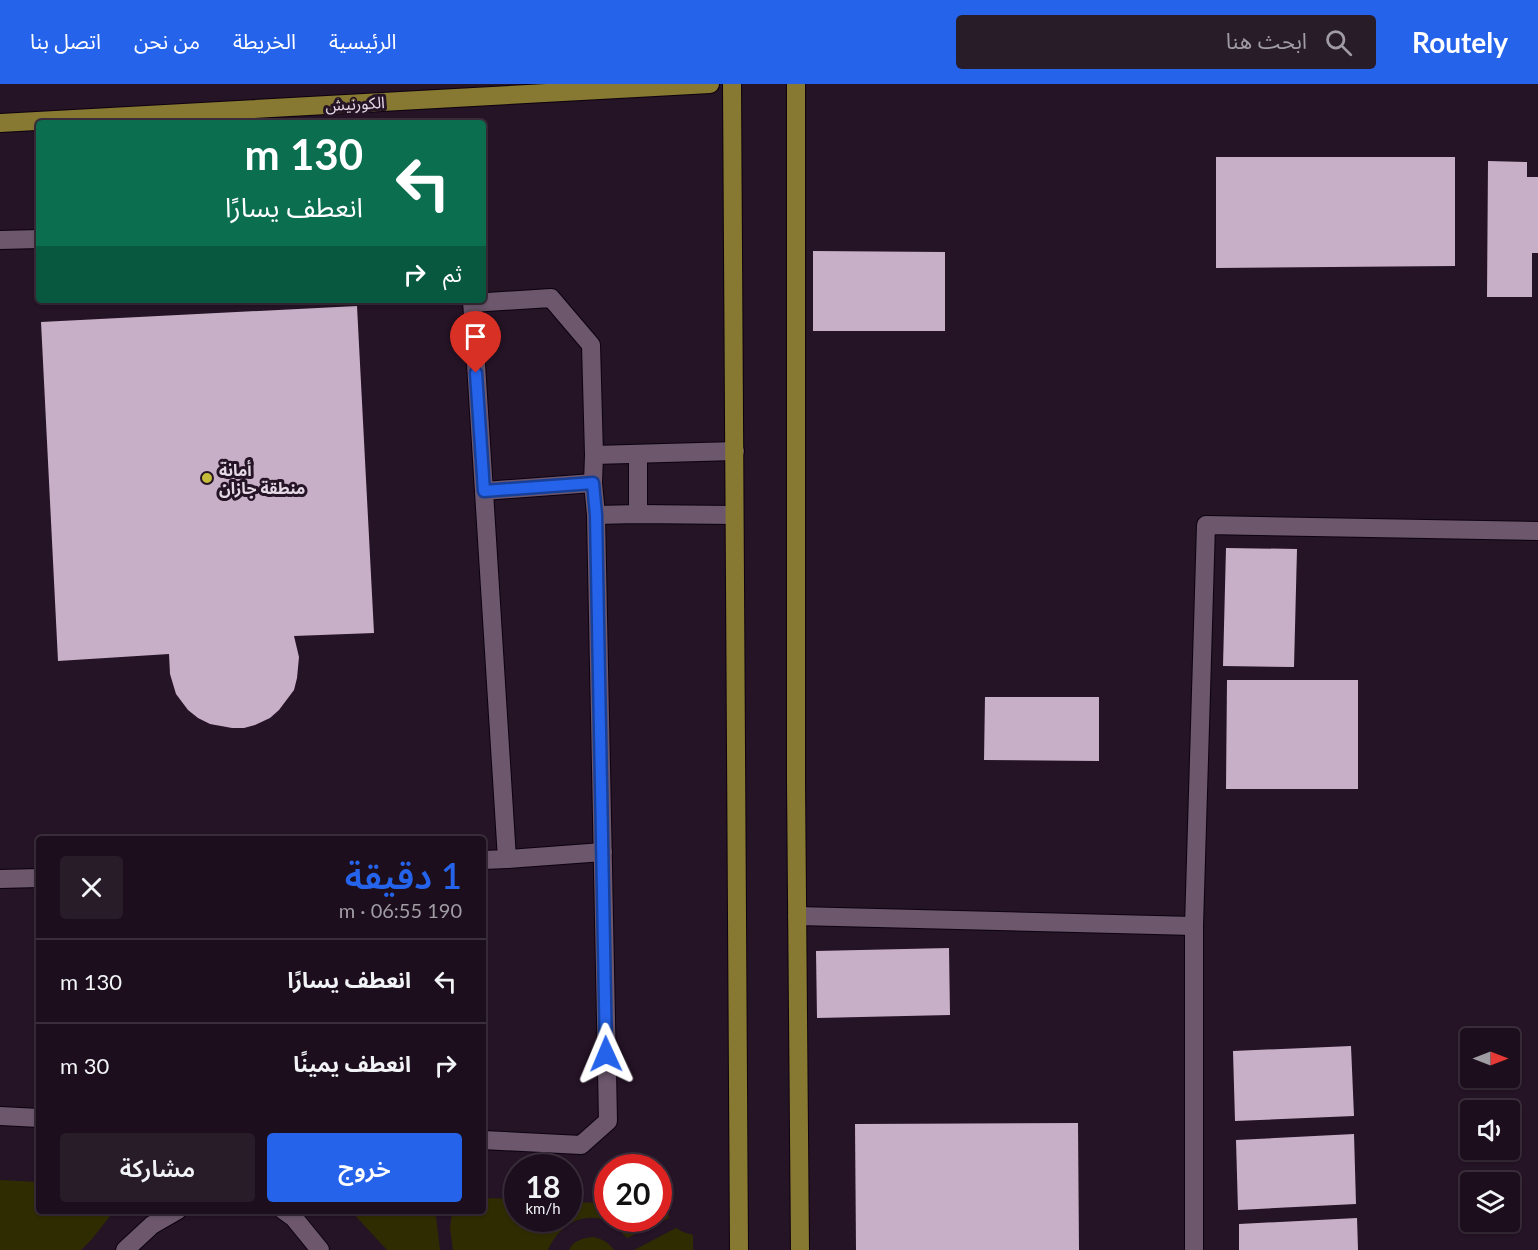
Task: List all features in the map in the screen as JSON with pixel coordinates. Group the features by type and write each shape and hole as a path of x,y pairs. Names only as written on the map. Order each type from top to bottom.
{"main road":[{"name":"الكورنيش","path":"104,120 233,116 710,84"},
{"path":"732,84 739,1250"},
{"path":"796,84 797,916 800,1250"},
{"name":"الكورنيش","path":"0,123 36,122"}],"street":[{"path":"0,240 36,239"},
{"path":"486,300 551,298 591,345 608,1121 581,1145 486,1140"},
{"path":"472,303 507,859"},
{"path":"594,455 735,451"},
{"path":"639,454 639,514"},
{"path":"484,491 593,483"},
{"path":"596,515 734,515"},
{"path":"1194,1250 1194,926 1206,525 1538,531"},
{"path":"486,860 603,852"},
{"path":"0,879 36,878"},
{"path":"797,916 1194,926"},
{"path":"0,1116 36,1118"},
{"path":"125,1250 152,1225 171,1214"},
{"path":"288,1214 320,1250"}],"shaded area":[{"path":"0,1180 36,1182 36,1214 112,1214 81,1250 0,1250"},
{"path":"486,1198 504,1199 504,1232 560,1232 548,1250 453,1250 450,1228 452,1214 486,1214"},
{"path":"582,1202 594,1203 594,1218 582,1219"},
{"path":"354,1214 436,1214 440,1250 387,1250"},
{"path":"676,1228 693,1235 693,1250 634,1250 672,1232"},
{"path":"622,1232 640,1232 627,1238"},
{"path":"593,1237 605,1241 614,1250 569,1250 579,1240"}],"building":[{"path":"1216,157 1455,157 1455,266 1216,268"},
{"path":"1488,161 1527,162 1527,177 1538,177 1538,253 1532,253 1532,297 1487,297"},
{"path":"813,251 945,252 945,331 813,331"},
{"name":"أمانة منطقة جازان","path":"357,306 374,633 294,636 299,657 294,690 270,718 244,728 210,724 188,710 176,694 170,674 169,654 58,661 41,322"},
{"path":"1226,548 1297,549 1294,667 1223,666"},
{"path":"1227,680 1358,680 1358,789 1226,789"},
{"path":"985,697 1099,697 1099,761 984,760"},
{"path":"949,948 950,1015 817,1018 816,951"},
{"path":"1351,1046 1354,1116 1235,1121 1233,1051"},
{"path":"1078,1123 1079,1250 856,1250 855,1124"},
{"path":"1354,1134 1356,1204 1238,1210 1236,1140"},
{"path":"1357,1218 1358,1250 1239,1250 1239,1224"}],"place":[{"name":"أمانة منطقة جازان","path":"207,478"}],"route":[{"path":"476,373 484,491 593,483 596,515 606,1054"}]}
